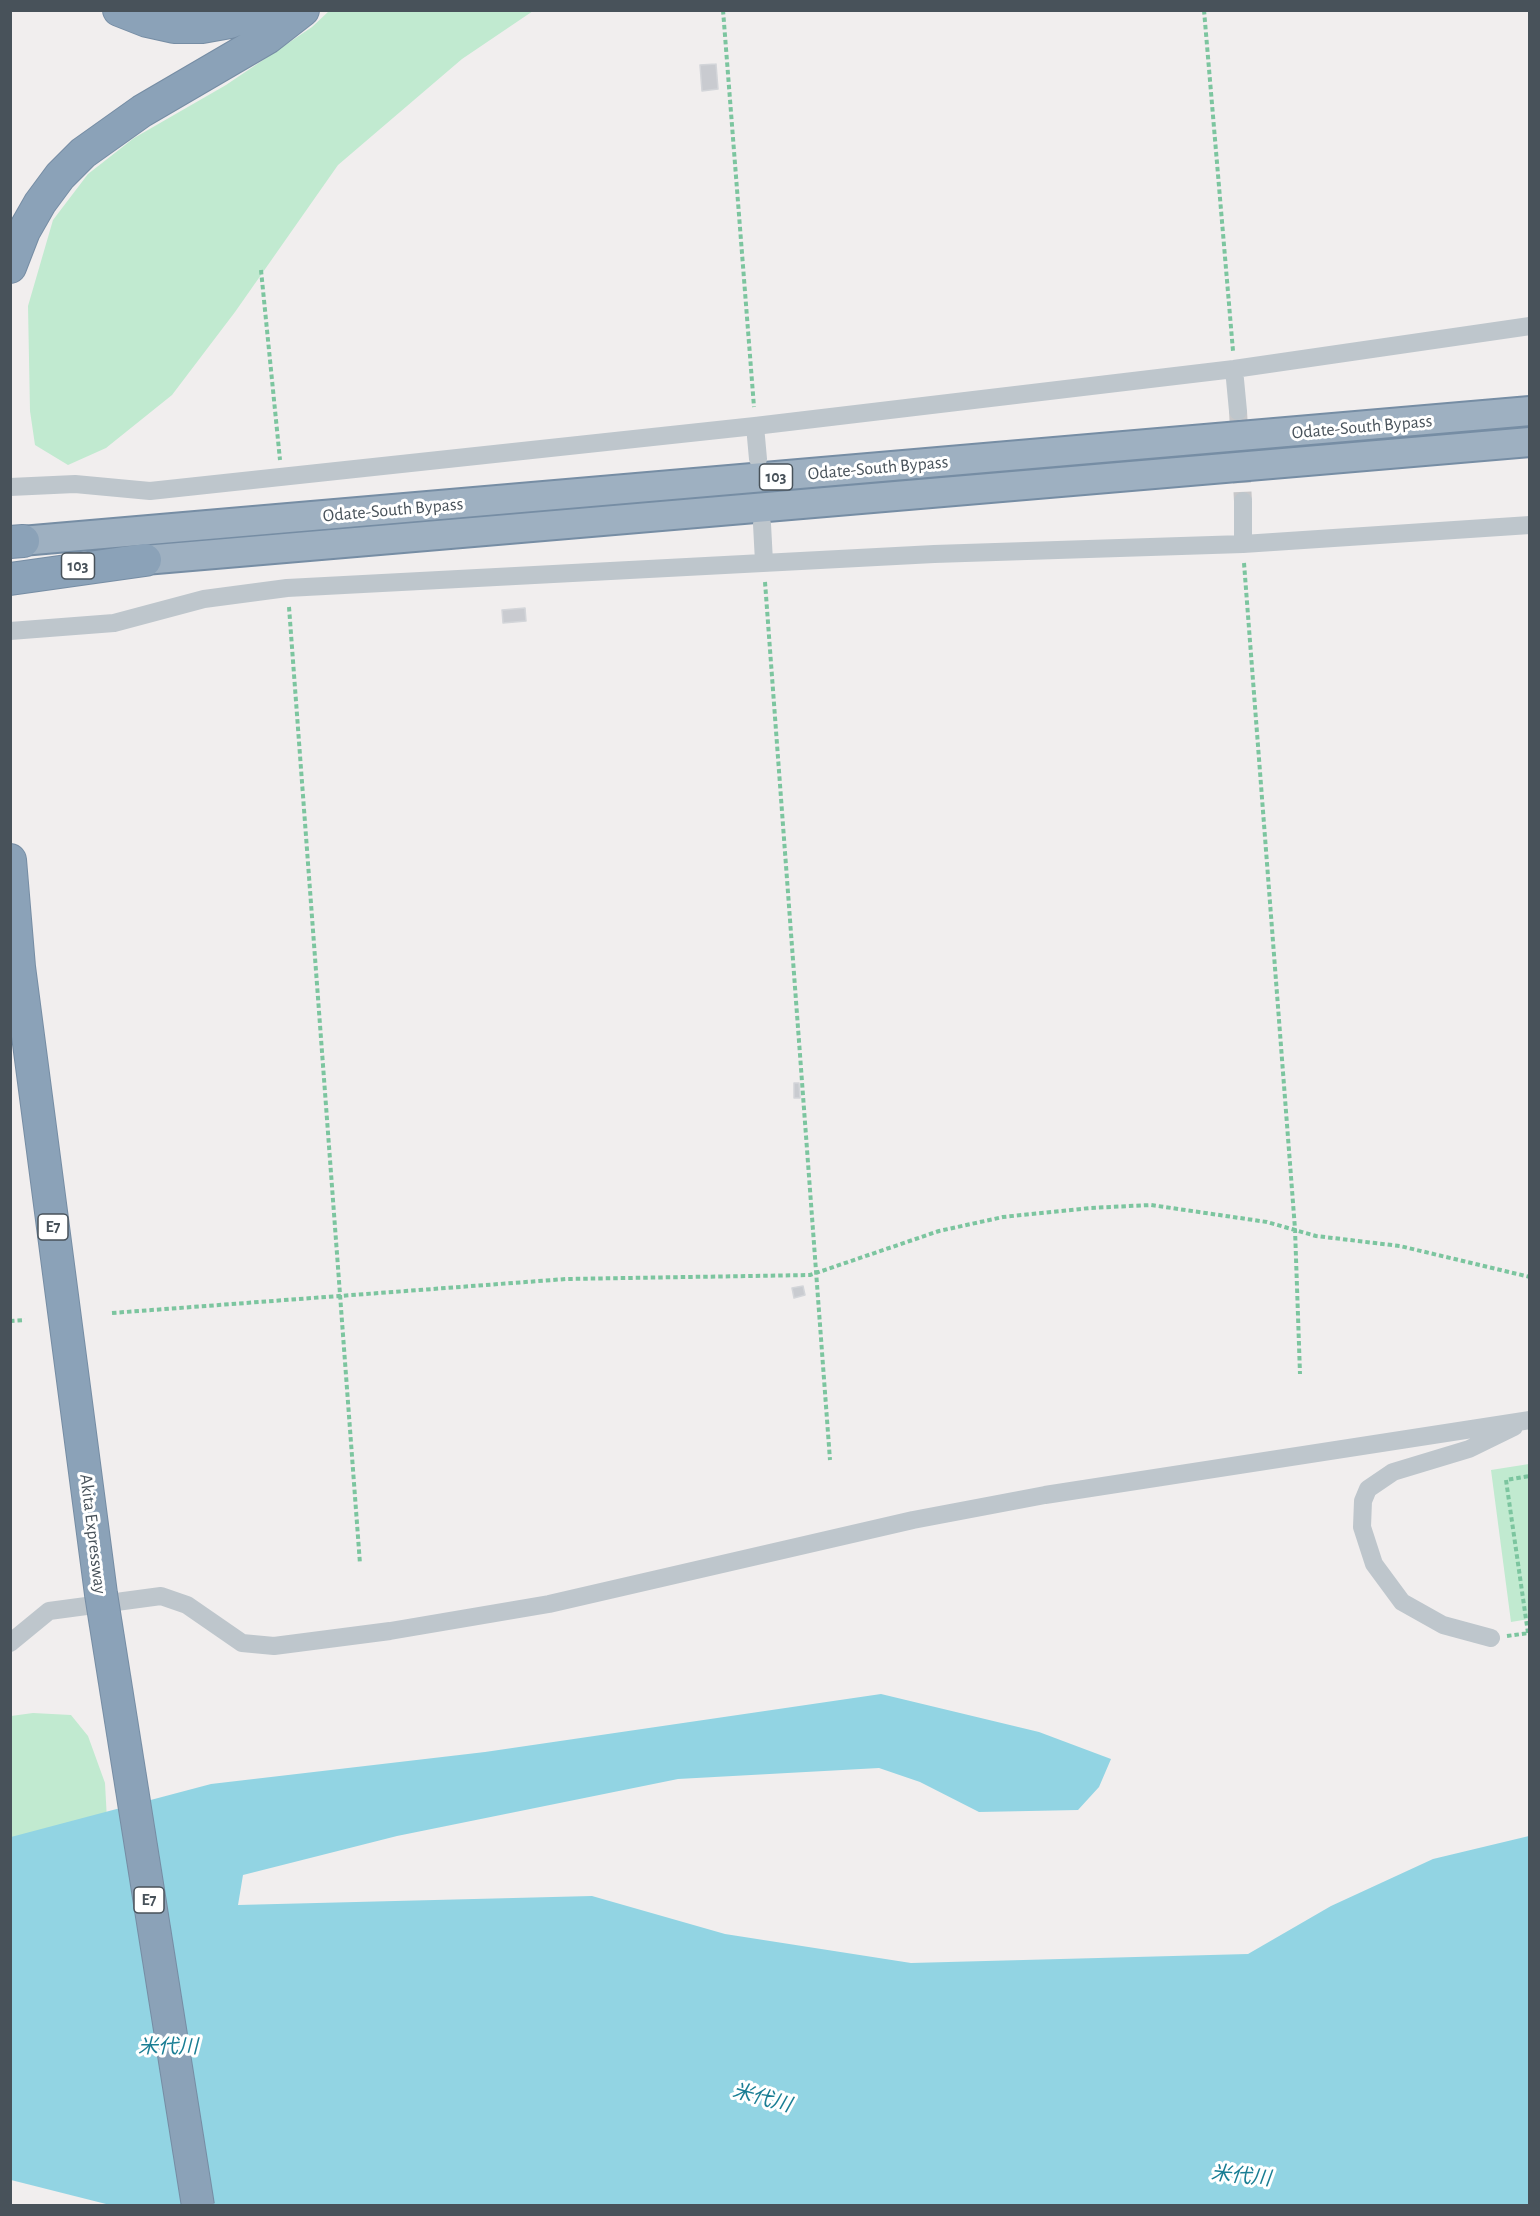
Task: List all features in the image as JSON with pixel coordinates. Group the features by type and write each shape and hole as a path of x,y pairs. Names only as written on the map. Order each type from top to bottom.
{"highway":[{"path":"119,10 147,21 174,27 202,27 230,22 259,10"},
{"path":"10,267 24,231 40,203 60,176 83,153 142,111 267,38 303,10"},
{"path":"1298,432 1439,414 1530,398"},
{"name":"Odate-South Bypass","path":"15,542 1530,411"},
{"name":"Odate-South Bypass","path":"10,571 1530,442"},
{"path":"1302,462 1530,453"},
{"path":"10,579 145,560"},
{"name":"Akita Expressway","path":"10,860 20,967 101,1594 198,2205"}],"street":[{"path":"10,487 75,484 150,491 755,426 1234,369 1530,326"},
{"path":"1234,369 1238,411"},
{"path":"755,426 758,459"},
{"path":"1243,501 1243,544"},
{"path":"762,524 764,562"},
{"path":"10,631 114,623 204,598 287,588 764,562 1243,544 1530,525"},
{"path":"1491,1638 1443,1625 1402,1602 1374,1564 1362,1527 1364,1502 1368,1489 1393,1472 1469,1449 1530,1420"},
{"path":"10,1643 50,1611 161,1596 187,1605 242,1643 274,1646 390,1631 549,1604 913,1520 1046,1495 1530,1420"}],"path":[{"path":"723,10 755,426"},
{"path":"1204,10 1234,369"},
{"path":"261,270 282,476"},
{"path":"1243,544 1295,1229 1300,1374"},
{"path":"764,562 830,1460"},
{"path":"287,588 360,1564"},
{"path":"112,1313 566,1279 798,1276 817,1273 939,1231 1003,1217 1090,1208 1151,1205 1268,1222 1316,1236 1400,1246 1530,1277"},
{"path":"10,1321 25,1320"},
{"path":"1530,1476 1506,1480 1530,1633"}],"green space":[{"path":"329,11 533,11 462,59 338,165 235,312 172,395 106,448 68,465 35,445 30,411 28,306 53,220 88,174 134,138 226,85 312,27"},
{"path":"1529,1464 1529,1619 1511,1622 1491,1470"},
{"path":"33,1713 71,1715 88,1736 105,1783 107,1820 11,1844 11,1716"}],"water":[{"name":"米代川","path":"881,1694 1039,1732 1111,1759 1099,1787 1078,1810 979,1812 920,1782 879,1768 678,1779 397,1836 243,1875 238,1905 592,1896 725,1934 911,1963 1248,1954 1331,1906 1433,1859 1529,1836 1529,2205 114,2206 11,2180 11,1837 211,1784 485,1752"}],"building":[{"path":"716,64 718,89 702,91 700,65"},
{"path":"525,608 526,621 503,623 502,610"},
{"path":"794,1083 799,1083 800,1098 794,1098"},
{"path":"803,1286 805,1295 794,1298 792,1288"}],"tunnel":[{"path":"1238,411 1243,501"}]}
